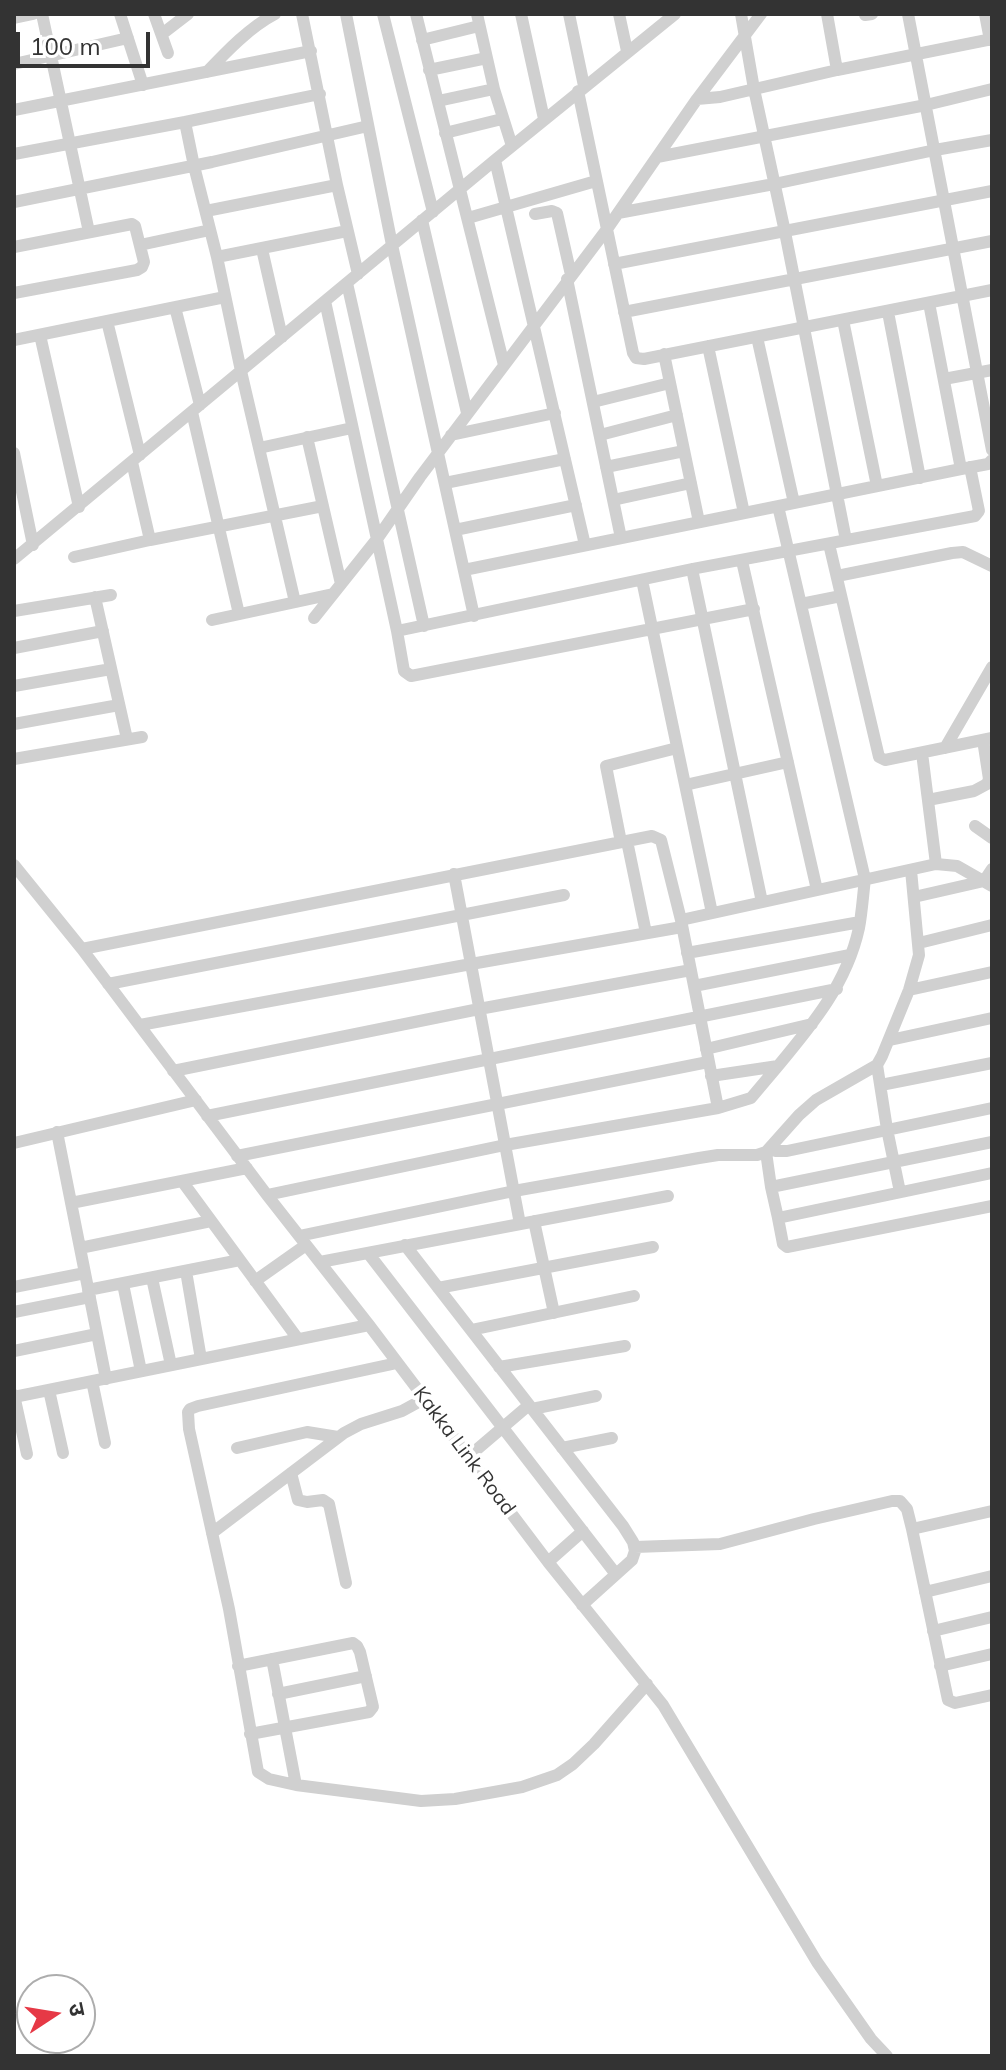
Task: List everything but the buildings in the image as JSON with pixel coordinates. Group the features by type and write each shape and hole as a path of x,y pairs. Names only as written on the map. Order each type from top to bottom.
{"street":[{"path":"14,18 33,14"},
{"path":"42,14 89,232"},
{"path":"120,14 143,85"},
{"path":"154,14 168,53"},
{"path":"162,34 188,14"},
{"path":"207,72 227,51 275,14"},
{"path":"302,14 358,274"},
{"path":"346,14 392,245 474,616"},
{"path":"383,14 467,413"},
{"path":"416,14 504,365"},
{"path":"521,14 544,119"},
{"path":"569,14 596,181 634,356 641,359 992,290"},
{"path":"619,14 627,51"},
{"path":"14,559 627,51 660,20 675,14"},
{"path":"741,14 846,540"},
{"path":"314,618 377,539 438,452 607,229 697,99 761,14"},
{"path":"827,14 837,70"},
{"path":"908,14 992,450"},
{"path":"697,99 720,97 991,39 985,14"},
{"path":"422,40 478,20 502,119 512,146"},
{"path":"14,64 128,38"},
{"path":"14,110 311,51"},
{"path":"429,70 487,58"},
{"path":"438,101 494,89"},
{"path":"657,157 926,105 992,89"},
{"path":"14,154 320,94"},
{"path":"445,133 502,119"},
{"path":"185,122 295,602"},
{"path":"14,202 194,166 368,126"},
{"path":"618,213 992,140"},
{"path":"495,160 585,545"},
{"path":"468,218 596,181"},
{"path":"206,211 337,185"},
{"path":"614,264 992,191"},
{"path":"535,214 556,211 621,538"},
{"path":"14,247 132,224 143,264 137,270 14,293"},
{"path":"140,245 210,230"},
{"path":"217,257 347,231"},
{"path":"624,312 992,241"},
{"path":"262,249 282,337"},
{"path":"347,283 424,626"},
{"path":"14,340 225,297"},
{"path":"325,301 404,671 411,676 754,609"},
{"path":"397,631 692,569 975,516 979,511 944,379 929,303"},
{"path":"175,307 218,527 239,614"},
{"path":"888,312 920,478"},
{"path":"843,320 877,486"},
{"path":"107,321 150,540"},
{"path":"40,335 79,507"},
{"path":"757,337 794,503"},
{"path":"708,346 744,513"},
{"path":"664,354 699,522"},
{"path":"944,379 992,370"},
{"path":"593,402 670,383"},
{"path":"451,435 555,413"},
{"path":"600,435 677,415"},
{"path":"259,448 352,428"},
{"path":"307,437 337,589"},
{"path":"606,467 684,451"},
{"path":"445,483 565,459"},
{"path":"15,460 33,545"},
{"path":"464,570 988,464 992,460"},
{"path":"613,500 691,483"},
{"path":"455,530 576,505"},
{"path":"74,557 323,506"},
{"path":"267,1195 505,1145 718,1108 751,1098 812,1024 837,989 850,955 860,922 865,879 778,506"},
{"path":"829,544 879,757 885,760 987,739 987,792 928,800"},
{"path":"837,576 963,552 992,566"},
{"path":"742,561 817,890"},
{"path":"692,569 762,902"},
{"path":"642,580 712,913"},
{"path":"212,620 295,602 337,589"},
{"path":"14,611 111,595"},
{"path":"801,604 841,596"},
{"path":"95,597 127,739"},
{"path":"14,648 103,631"},
{"path":"945,748 992,667"},
{"path":"14,686 111,669"},
{"path":"14,724 119,705"},
{"path":"14,759 142,737"},
{"path":"646,933 606,766 677,748"},
{"path":"922,753 936,864"},
{"path":"685,785 788,762"},
{"path":"975,826 992,838"},
{"path":"82,949 652,836 661,840 718,1108"},
{"path":"140,1025 646,933 712,913 936,864 957,866 988,884"},
{"name":"Kakka Link Road","path":"14,865 82,949 548,1562 647,1684 673,1721 817,1962 871,2039 887,2056"},
{"path":"988,884 992,869"},
{"path":"911,870 919,943 917,964 890,1040 877,1065 816,1100 768,1151 771,1187 783,1244 787,1247 992,1206"},
{"path":"454,874 514,1191 545,1267 554,1313"},
{"path":"914,897 988,884"},
{"path":"108,984 564,895"},
{"path":"687,953 860,922"},
{"path":"919,943 992,925"},
{"path":"694,986 850,955"},
{"path":"173,1071 691,970"},
{"path":"909,990 992,972"},
{"path":"207,1116 837,989"},
{"path":"890,1040 992,1018"},
{"path":"237,1156 498,1104 707,1055 812,1024"},
{"path":"881,1085 992,1063"},
{"path":"877,1065 900,1192"},
{"path":"711,1076 778,1066"},
{"path":"14,1143 196,1100"},
{"path":"255,1281 302,1240 514,1191 718,1155 787,1151 992,1108"},
{"path":"57,1132 97,1334 105,1443"},
{"path":"771,1187 992,1142"},
{"path":"71,1203 247,1168"},
{"path":"778,1218 992,1173"},
{"path":"182,1181 298,1339"},
{"path":"320,1262 668,1196"},
{"path":"80,1248 211,1221"},
{"path":"405,1245 623,1526 635,1547 632,1560 582,1605"},
{"path":"438,1288 653,1247"},
{"path":"368,1253 615,1573"},
{"path":"14,1312 123,1284 240,1260"},
{"path":"186,1271 201,1359"},
{"path":"14,1287 85,1273"},
{"path":"152,1278 171,1365"},
{"path":"123,1284 141,1371"},
{"path":"471,1330 634,1296"},
{"path":"27,1454 14,1396 369,1325"},
{"path":"14,1351 97,1334"},
{"path":"499,1367 625,1346"},
{"path":"397,1363 190,1409 188,1412 260,1774 296,1785 429,1801 522,1787 557,1775 573,1764 647,1684"},
{"path":"49,1390 63,1453"},
{"path":"468,1457 530,1407 596,1396"},
{"path":"212,1533 353,1427 402,1411 424,1399"},
{"path":"237,1448 307,1432 338,1437"},
{"path":"562,1448 612,1438"},
{"path":"291,1473 298,1500 323,1500 329,1504 346,1583"},
{"path":"635,1547 720,1544 892,1501 904,1504 948,1700 951,1703 992,1695"},
{"path":"912,1529 992,1511"},
{"path":"548,1562 583,1531"},
{"path":"925,1592 992,1576"},
{"path":"933,1631 992,1617"},
{"path":"238,1666 353,1643 360,1652 373,1707 371,1712 250,1734"},
{"path":"940,1666 992,1654"},
{"path":"272,1659 296,1785"},
{"path":"278,1694 366,1676"}]}
